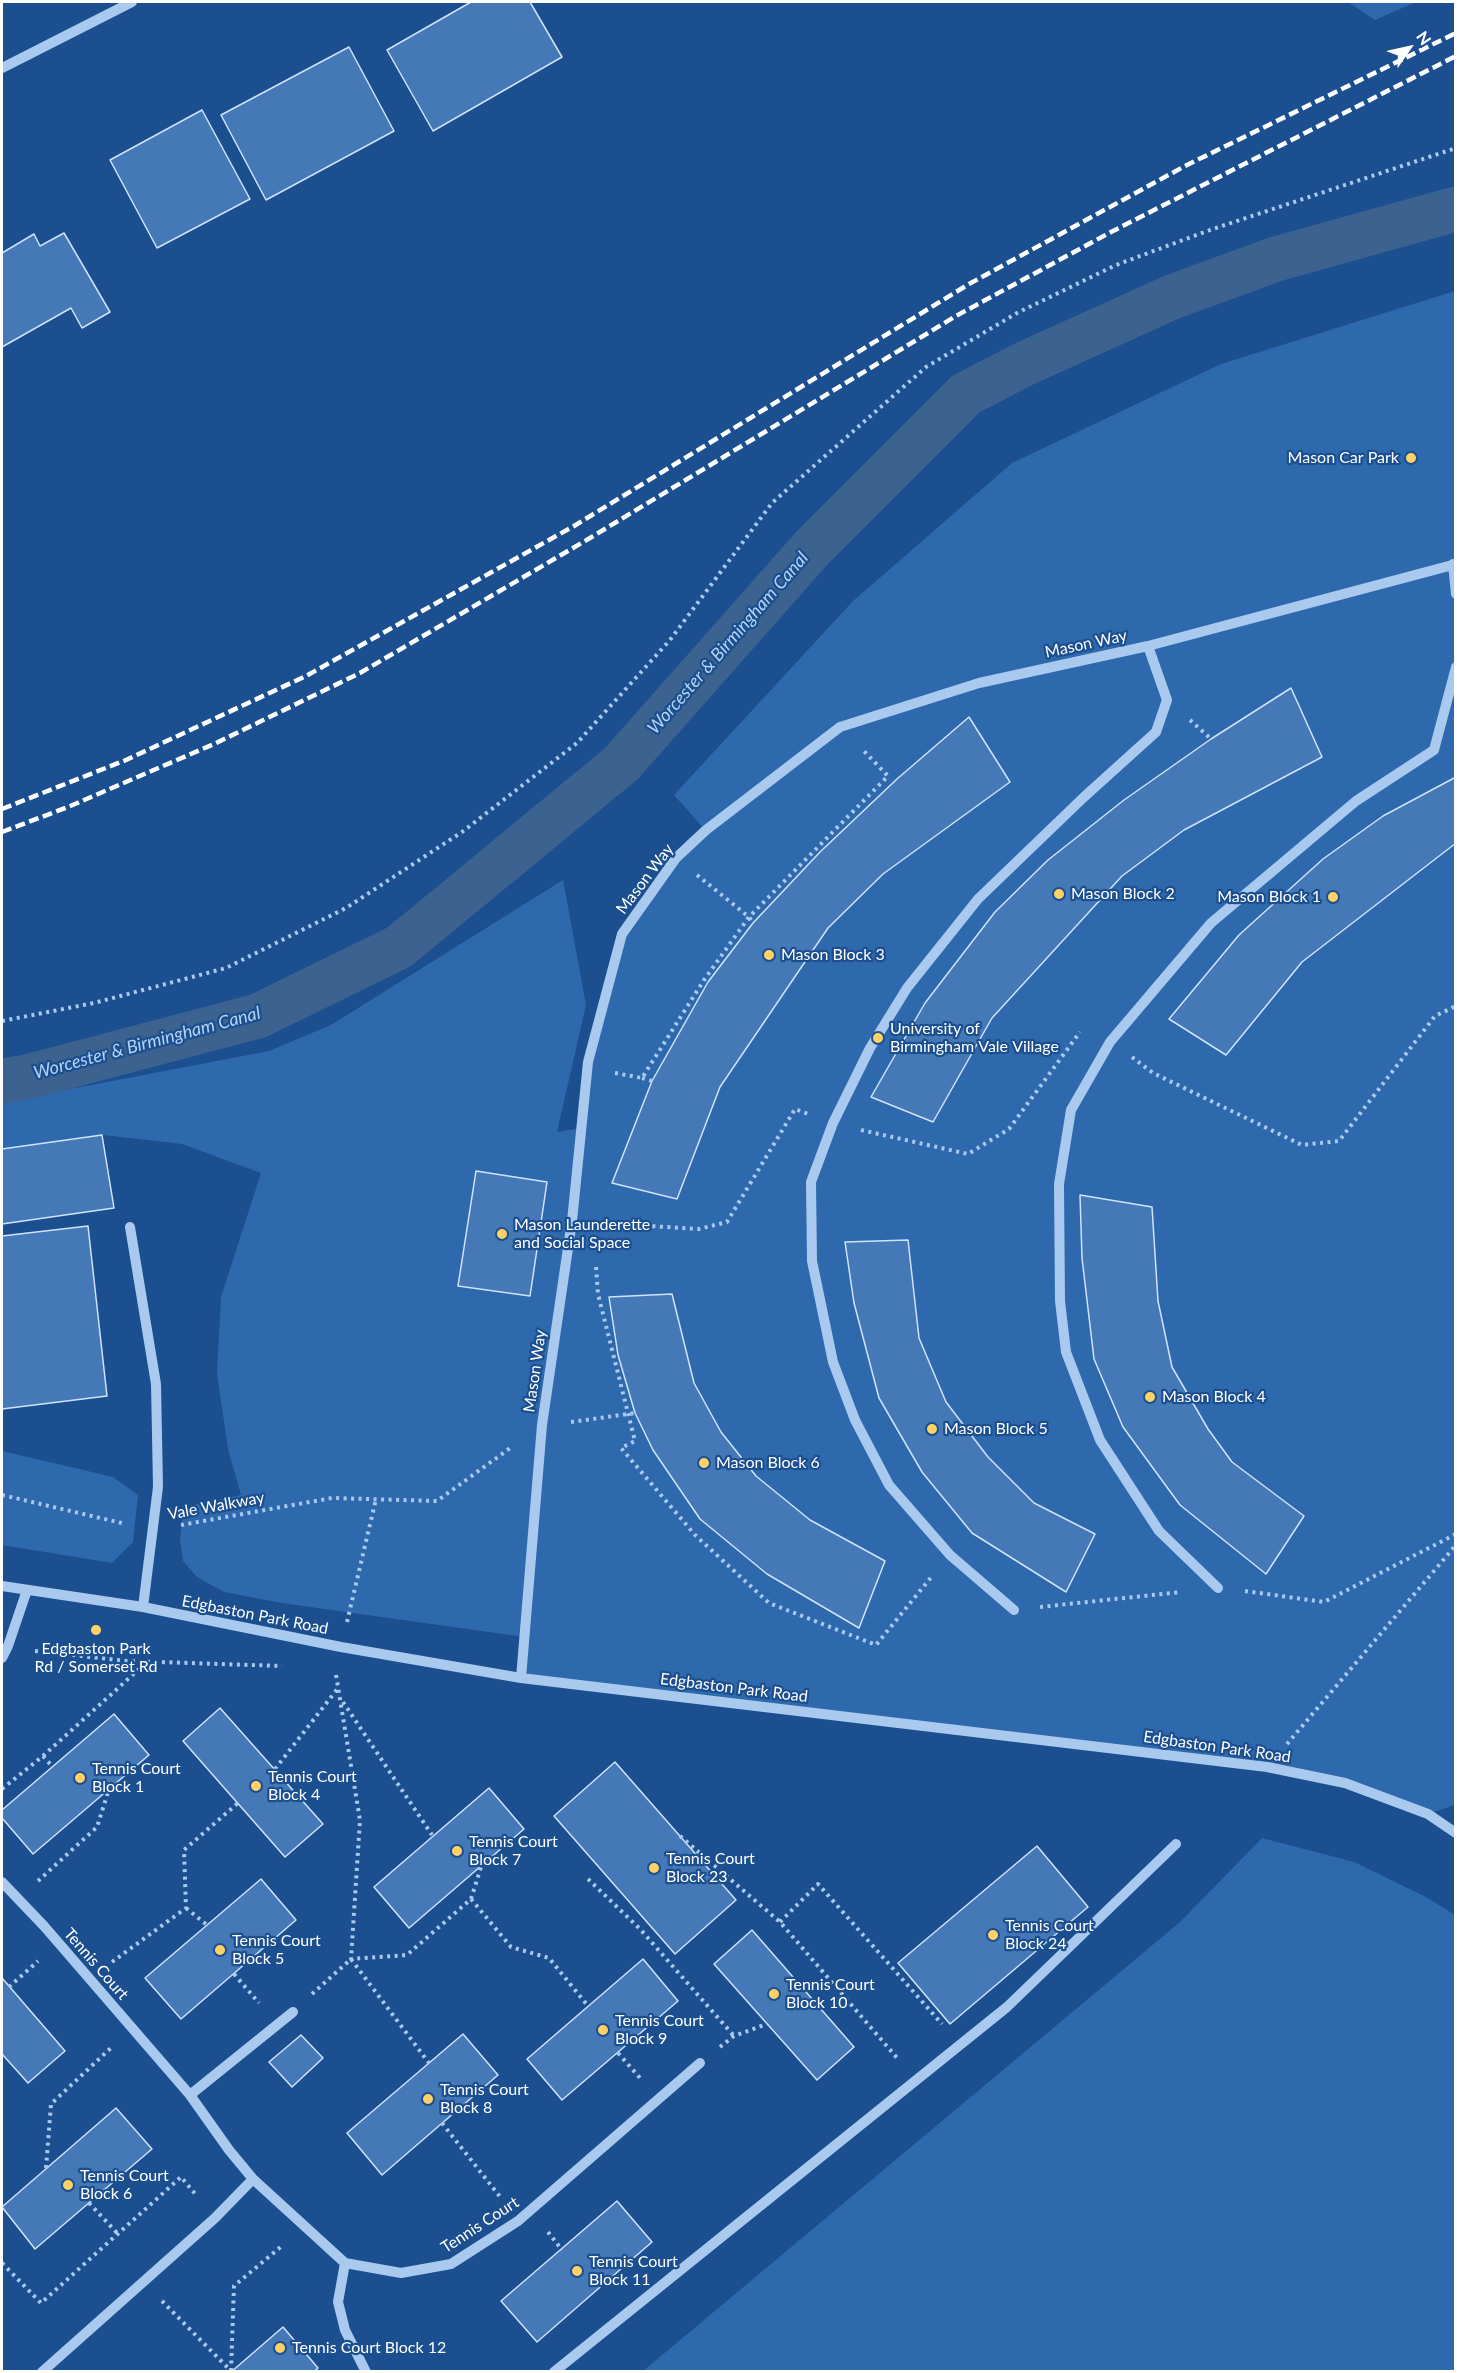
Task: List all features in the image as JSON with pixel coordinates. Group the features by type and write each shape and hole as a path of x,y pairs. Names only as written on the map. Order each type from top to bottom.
{"street":[{"path":"2,68 132,2"},
{"path":"1454,564 1455,594"},
{"name":"Mason Way","path":"521,1678 542,1425 573,1221 588,1062 622,934 676,858 706,830 840,727 980,683 1149,646 1454,564"},
{"path":"1014,1610 950,1555 890,1485 855,1420 833,1362 812,1261 811,1182 833,1123 870,1048 907,988 978,899 1084,797 1156,732 1167,700 1149,646"},
{"path":"1218,1588 1159,1530 1100,1440 1066,1352 1060,1301 1059,1184 1071,1110 1110,1042 1211,922 1356,801 1434,750 1455,667"},
{"path":"130,1227 156,1384 158,1486 142,1607"},
{"name":"Edgbaston Park Road","path":"2,1586 142,1607 341,1647 521,1678 1267,1767 1345,1783 1428,1814 1455,1833"},
{"path":"2,1658 27,1590"},
{"path":"554,2372 1006,2007 1176,1844"},
{"name":"Tennis Court","path":"2,1882 190,2094 229,2150 253,2179 345,2264 401,2273 451,2264 518,2221 700,2062"},
{"path":"190,2094 292,2012"},
{"path":"42,2372 215,2218 253,2179"},
{"path":"345,2264 338,2302 345,2330 366,2372"}],"path":[{"path":"2,1021 94,1003 226,968 346,908 462,832 577,743 670,640 772,503 926,367 1017,312 1116,265 1210,230 1455,148"},
{"path":"642,1078 704,980 749,917 888,776 840,727"},
{"path":"676,858 749,917 753,923"},
{"path":"573,1221 699,1229 727,1222 795,1109 833,1123 968,1154 1009,1129 1083,1029 1110,1042 1154,1073 1302,1145 1339,1141 1435,1016 1455,1006"},
{"path":"612,1073 652,1081"},
{"path":"595,1263 598,1294 635,1441 621,1448 695,1535 769,1603 876,1645 950,1555"},
{"path":"542,1425 635,1413"},
{"name":"Vale Walkway","path":"2,1495 151,1530 332,1498 437,1501 542,1425"},
{"path":"376,1499 334,1668 339,1686 360,1820 351,1959 429,2063"},
{"path":"1267,1767 1455,1545"},
{"path":"8,1646 69,1656 127,1661 288,1666"},
{"path":"2,1789 43,1756 148,1661"},
{"path":"275,1770 339,1686"},
{"path":"341,1699 432,1835"},
{"path":"43,1756 52,1766"},
{"path":"18,1900 97,1827 109,1789"},
{"path":"207,1925 186,1908 184,1850 238,1803"},
{"path":"680,1836 780,1922 916,2080"},
{"path":"292,2012 351,1959 406,1955 471,1899 481,1867"},
{"path":"588,1879 640,1929 734,2036"},
{"path":"780,1922 818,1884 960,2045"},
{"path":"471,1899 511,1947 549,1958 588,2006"},
{"path":"89,1979 186,1908"},
{"path":"9,1987 58,1943"},
{"path":"234,1974 277,2024"},
{"path":"700,2062 734,2036 767,2024"},
{"path":"46,2168 51,2104 132,2029"},
{"path":"442,2123 518,2221"},
{"path":"2,2263 41,2303 181,2177 215,2218"},
{"path":"89,2203 118,2234"},
{"path":"143,2282 231,2371 234,2286 304,2227"}],"shaded area":[{"path":"1348,2 1416,2 1375,20"},
{"name":"University of Birmingham Vale Village","path":"1455,291 1455,1805 1428,1814 1345,1783 1267,1767 521,1678 524,1637 282,1603 224,1592 197,1577 183,1561 180,1540 184,1507 241,1495 228,1449 217,1373 221,1297 261,1173 182,1144 103,1135 2,1149 2,1102 269,1051 331,1025 563,880 586,1005 557,1132 581,1128 588,1062 622,934 676,858 705,830 674,795 853,601 1012,463 1221,364"},
{"path":"2,1451 113,1477 138,1495 133,1542 112,1563 2,1545"},
{"path":"1262,1838 1354,1862 1426,1897 1455,1915 1455,2371 643,2371 1180,1922"}],"building":[{"path":"471,2 530,2 562,57 433,131 387,50"},
{"path":"349,47 394,131 266,200 221,115"},
{"path":"202,110 250,199 157,248 110,160"},
{"path":"64,233 110,312 82,328 71,308 2,347 2,253 34,234 40,246"},
{"name":"Mason Block 2","path":"1291,688 1322,757 1184,830 1122,876 992,1018 933,1122 871,1097 925,1003 995,912 1048,860 1124,800 1211,739"},
{"name":"Mason Block 3","path":"969,717 1010,782 883,874 828,928 720,1087 677,1199 612,1183 652,1081 708,982 753,923 820,852 897,779"},
{"name":"Mason Block 1","path":"1456,777 1456,843 1302,962 1226,1055 1169,1019 1239,935 1323,859 1383,816"},
{"path":"102,1135 114,1208 2,1224 2,1149"},
{"name":"Mason Launderette and Social Space","path":"476,1171 547,1182 530,1296 458,1286"},
{"name":"Mason Block 4","path":"1080,1195 1152,1207 1158,1301 1172,1367 1208,1429 1232,1462 1304,1516 1266,1574 1180,1505 1123,1427 1094,1359 1082,1258"},
{"path":"88,1226 107,1396 2,1409 2,1236"},
{"name":"Mason Block 5","path":"908,1240 919,1338 946,1402 988,1457 1034,1503 1095,1534 1066,1592 972,1533 922,1472 879,1398 854,1303 845,1242"},
{"name":"Mason Block 6","path":"672,1294 694,1383 721,1432 756,1476 810,1520 885,1561 859,1628 767,1574 700,1519 653,1450 635,1413 618,1355 609,1297"},
{"name":"Tennis Court Block 4","path":"220,1708 323,1824 285,1857 183,1741"},
{"name":"Tennis Court Block 1","path":"114,1714 149,1755 33,1854 2,1818 2,1810"},
{"name":"Tennis Court Block 23","path":"615,1762 736,1900 675,1954 554,1816"},
{"name":"Tennis Court Block 7","path":"489,1788 524,1829 409,1928 374,1887"},
{"name":"Tennis Court Block 24","path":"1037,1846 1088,1907 950,2024 898,1963"},
{"name":"Tennis Court Block 5","path":"261,1879 296,1920 181,2019 145,1978"},
{"name":"Tennis Court Block 10","path":"752,1930 854,2047 817,2080 714,1964"},
{"name":"Tennis Court Block 9","path":"643,1959 678,2001 562,2100 527,2059"},
{"path":"2,1978 65,2051 28,2083 2,2054"},
{"name":"Tennis Court Block 8","path":"463,2034 498,2075 382,2175 347,2133"},
{"path":"301,2035 323,2058 292,2087 269,2062"},
{"name":"Tennis Court Block 6","path":"116,2108 152,2149 35,2249 2,2207"},
{"name":"Tennis Court Block 11","path":"617,2201 652,2242 537,2342 501,2301"},
{"name":"Tennis Court Block 12","path":"283,2327 318,2368 314,2372 231,2372"}],"waterway":[{"name":"Worcester & Birmingham Canal","path":"2,1081 27,1077 258,1016 399,947 621,764 812,548 966,394 1024,364 1172,297 1276,259 1456,209"}],"railway":[{"path":"2,809 126,760 306,676 574,526 969,284 1185,166 1456,33"},
{"path":"2,832 68,807 214,744 360,673 590,538 956,316 1111,232 1456,56"}],"place":[{"name":"Mason Car Park","path":"1411,458"},
{"name":"Mason Block 2","path":"1059,894"},
{"name":"Mason Block 1","path":"1333,897"},
{"name":"Mason Block 3","path":"769,955"},
{"name":"University of Birmingham Vale Village","path":"878,1038"},
{"name":"Mason Launderette and Social Space","path":"502,1234"},
{"name":"Mason Block 4","path":"1150,1397"},
{"name":"Mason Block 5","path":"932,1429"},
{"name":"Mason Block 6","path":"704,1463"},
{"name":"Edgbaston Park Rd / Somerset Rd","path":"96,1630"},
{"name":"Tennis Court Block 1","path":"80,1778"},
{"name":"Tennis Court Block 4","path":"256,1786"},
{"name":"Tennis Court Block 7","path":"457,1851"},
{"name":"Tennis Court Block 23","path":"654,1868"},
{"name":"Tennis Court Block 24","path":"993,1935"},
{"name":"Tennis Court Block 5","path":"220,1950"},
{"name":"Tennis Court Block 10","path":"774,1994"},
{"name":"Tennis Court Block 9","path":"603,2030"},
{"name":"Tennis Court Block 8","path":"428,2099"},
{"name":"Tennis Court Block 6","path":"68,2185"},
{"name":"Tennis Court Block 11","path":"577,2271"},
{"name":"Tennis Court Block 12","path":"280,2348"}]}
